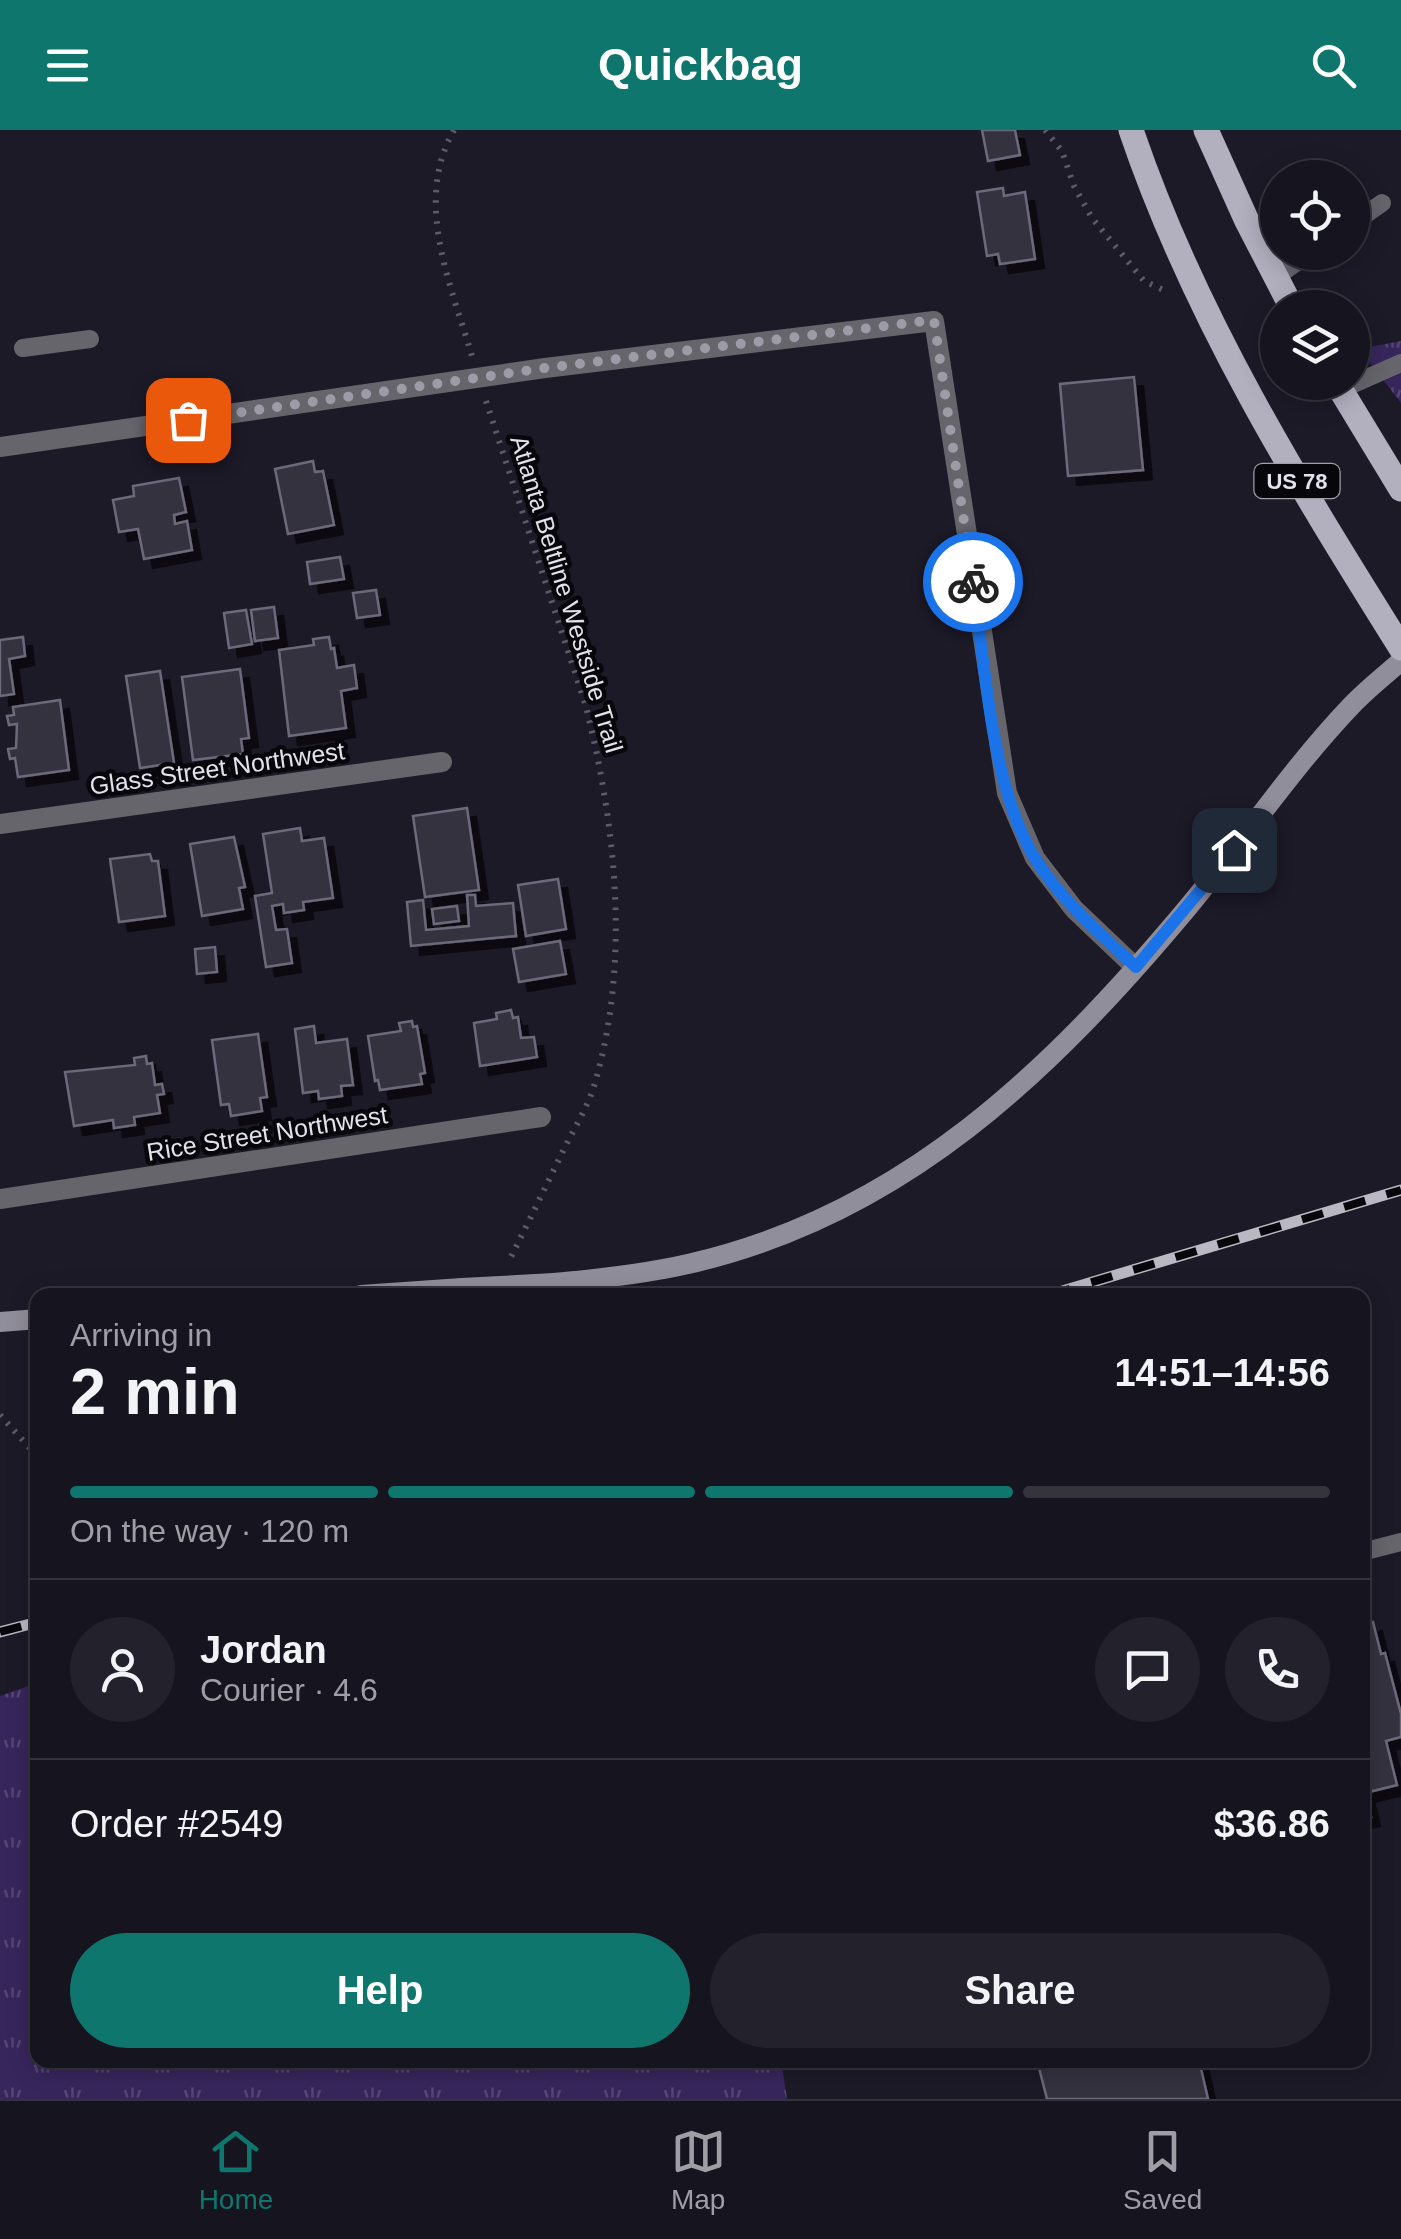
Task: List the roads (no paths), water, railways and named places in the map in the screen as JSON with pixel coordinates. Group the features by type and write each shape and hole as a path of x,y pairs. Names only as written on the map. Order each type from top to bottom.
{"main road":[{"name":"US 78","path":"1131,130 1204,307 1294,476 1401,648"},
{"path":"1206,130 1282,290"},
{"path":"1346,400 1401,490"},
{"path":"462,1288 618,1276 690,1264 750,1246 852,1203 960,1137 1062,1048 1136,967 1350,706 1401,661"},
{"path":"0,1322 30,1320"}],"street":[{"path":"0,447 545,368 934,320 1007,793 1034,858 1074,909 1136,967"},
{"name":"Glass Street Northwest","path":"0,824 442,762"},
{"name":"Rice Street Northwest","path":"0,1200 541,1117"}],"lane":[{"path":"1370,211 1382,203"},
{"path":"1276,278 1287,270"},
{"path":"23,348 90,338"},
{"path":"1370,375 1401,364"},
{"path":"1370,1550 1401,1542"}],"railway":[{"path":"1072,1288 1401,1190"},
{"path":"0,1632 30,1624"}]}
